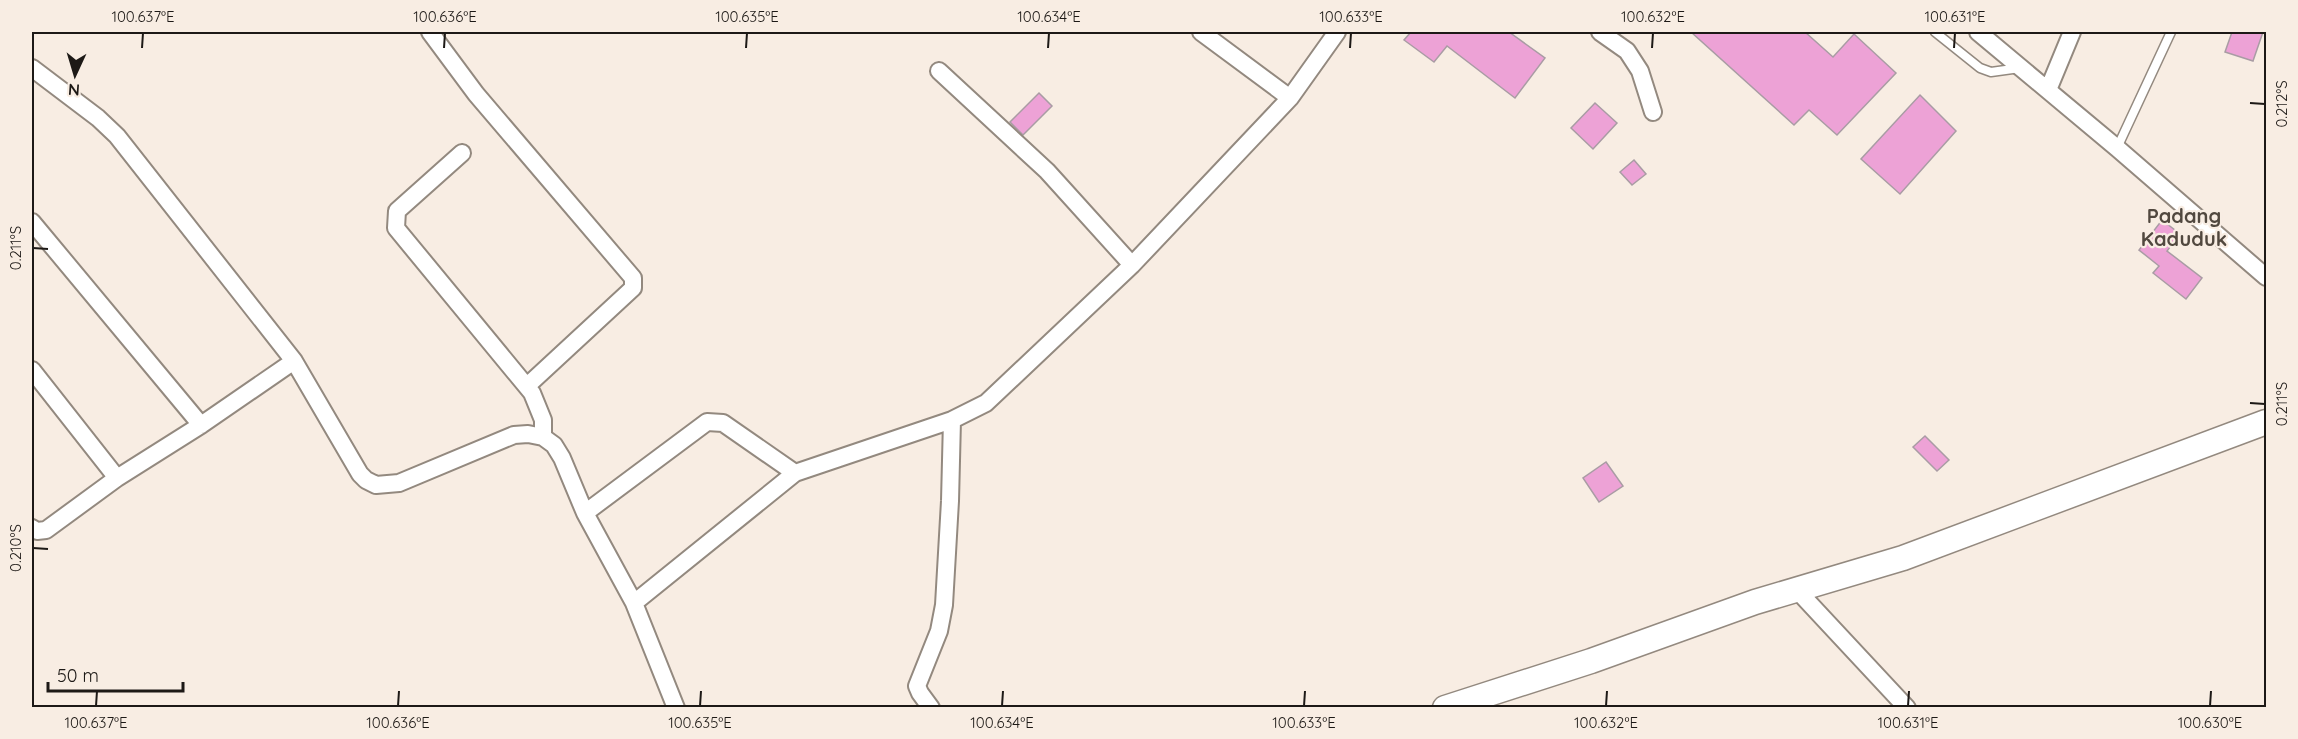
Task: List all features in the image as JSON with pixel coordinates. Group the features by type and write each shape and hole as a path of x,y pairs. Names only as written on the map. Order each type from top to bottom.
{"street":[{"path":"430,32 476,94 633,278 633,288 527,386"},
{"path":"1202,32 1290,98"},
{"path":"634,603 795,473 952,420 986,403 1132,265 1290,98 1336,32"},
{"path":"1978,32 2117,148 2266,278"},
{"path":"2048,90 2073,32"},
{"path":"1604,33 1627,51 1640,71 1653,112"},
{"path":"32,68 98,118 117,136 294,361 360,474 376,485 399,483 514,435 543,436 554,445 562,458 585,513 634,603 676,708"},
{"path":"939,71 1047,171 1132,265"},
{"path":"462,153 397,211 396,228 527,386 540,408 543,436"},
{"path":"32,222 201,425"},
{"path":"32,528 37,531 46,530 117,478 201,425 294,361"},
{"path":"32,370 117,478"},
{"path":"931,708 917,686 939,631 944,605 952,420"},
{"path":"585,513 707,422 723,423 795,473"},
{"path":"1445,708 1591,661 1755,602 1903,558 2266,422"},
{"path":"1797,590 1907,708"}],"lane":[{"path":"1935,32 1980,68 1991,72 2021,68"},
{"path":"2117,148 2171,32"}],"building":[{"path":"1411,32 1509,32 1545,58 1515,98 1447,46 1434,62 1404,40"},
{"path":"1691,32 1805,32 1833,57 1854,34 1896,73 1837,135 1809,110 1794,125"},
{"path":"2232,32 2263,32 2253,61 2225,52"},
{"path":"1039,93 1052,106 1023,135 1010,122"},
{"path":"1920,95 1956,131 1900,194 1861,159"},
{"path":"1595,103 1617,123 1593,149 1571,128"},
{"path":"1634,160 1646,174 1632,185 1620,172"},
{"path":"2162,220 2180,234 2167,251 2202,278 2186,299 2153,273 2159,266 2139,250"},
{"path":"1925,436 1949,460 1937,471 1913,447"},
{"path":"1606,462 1623,486 1599,502 1583,478"}],"district":[{"name":"Padang Kaduduk","path":"2184,228"}]}
